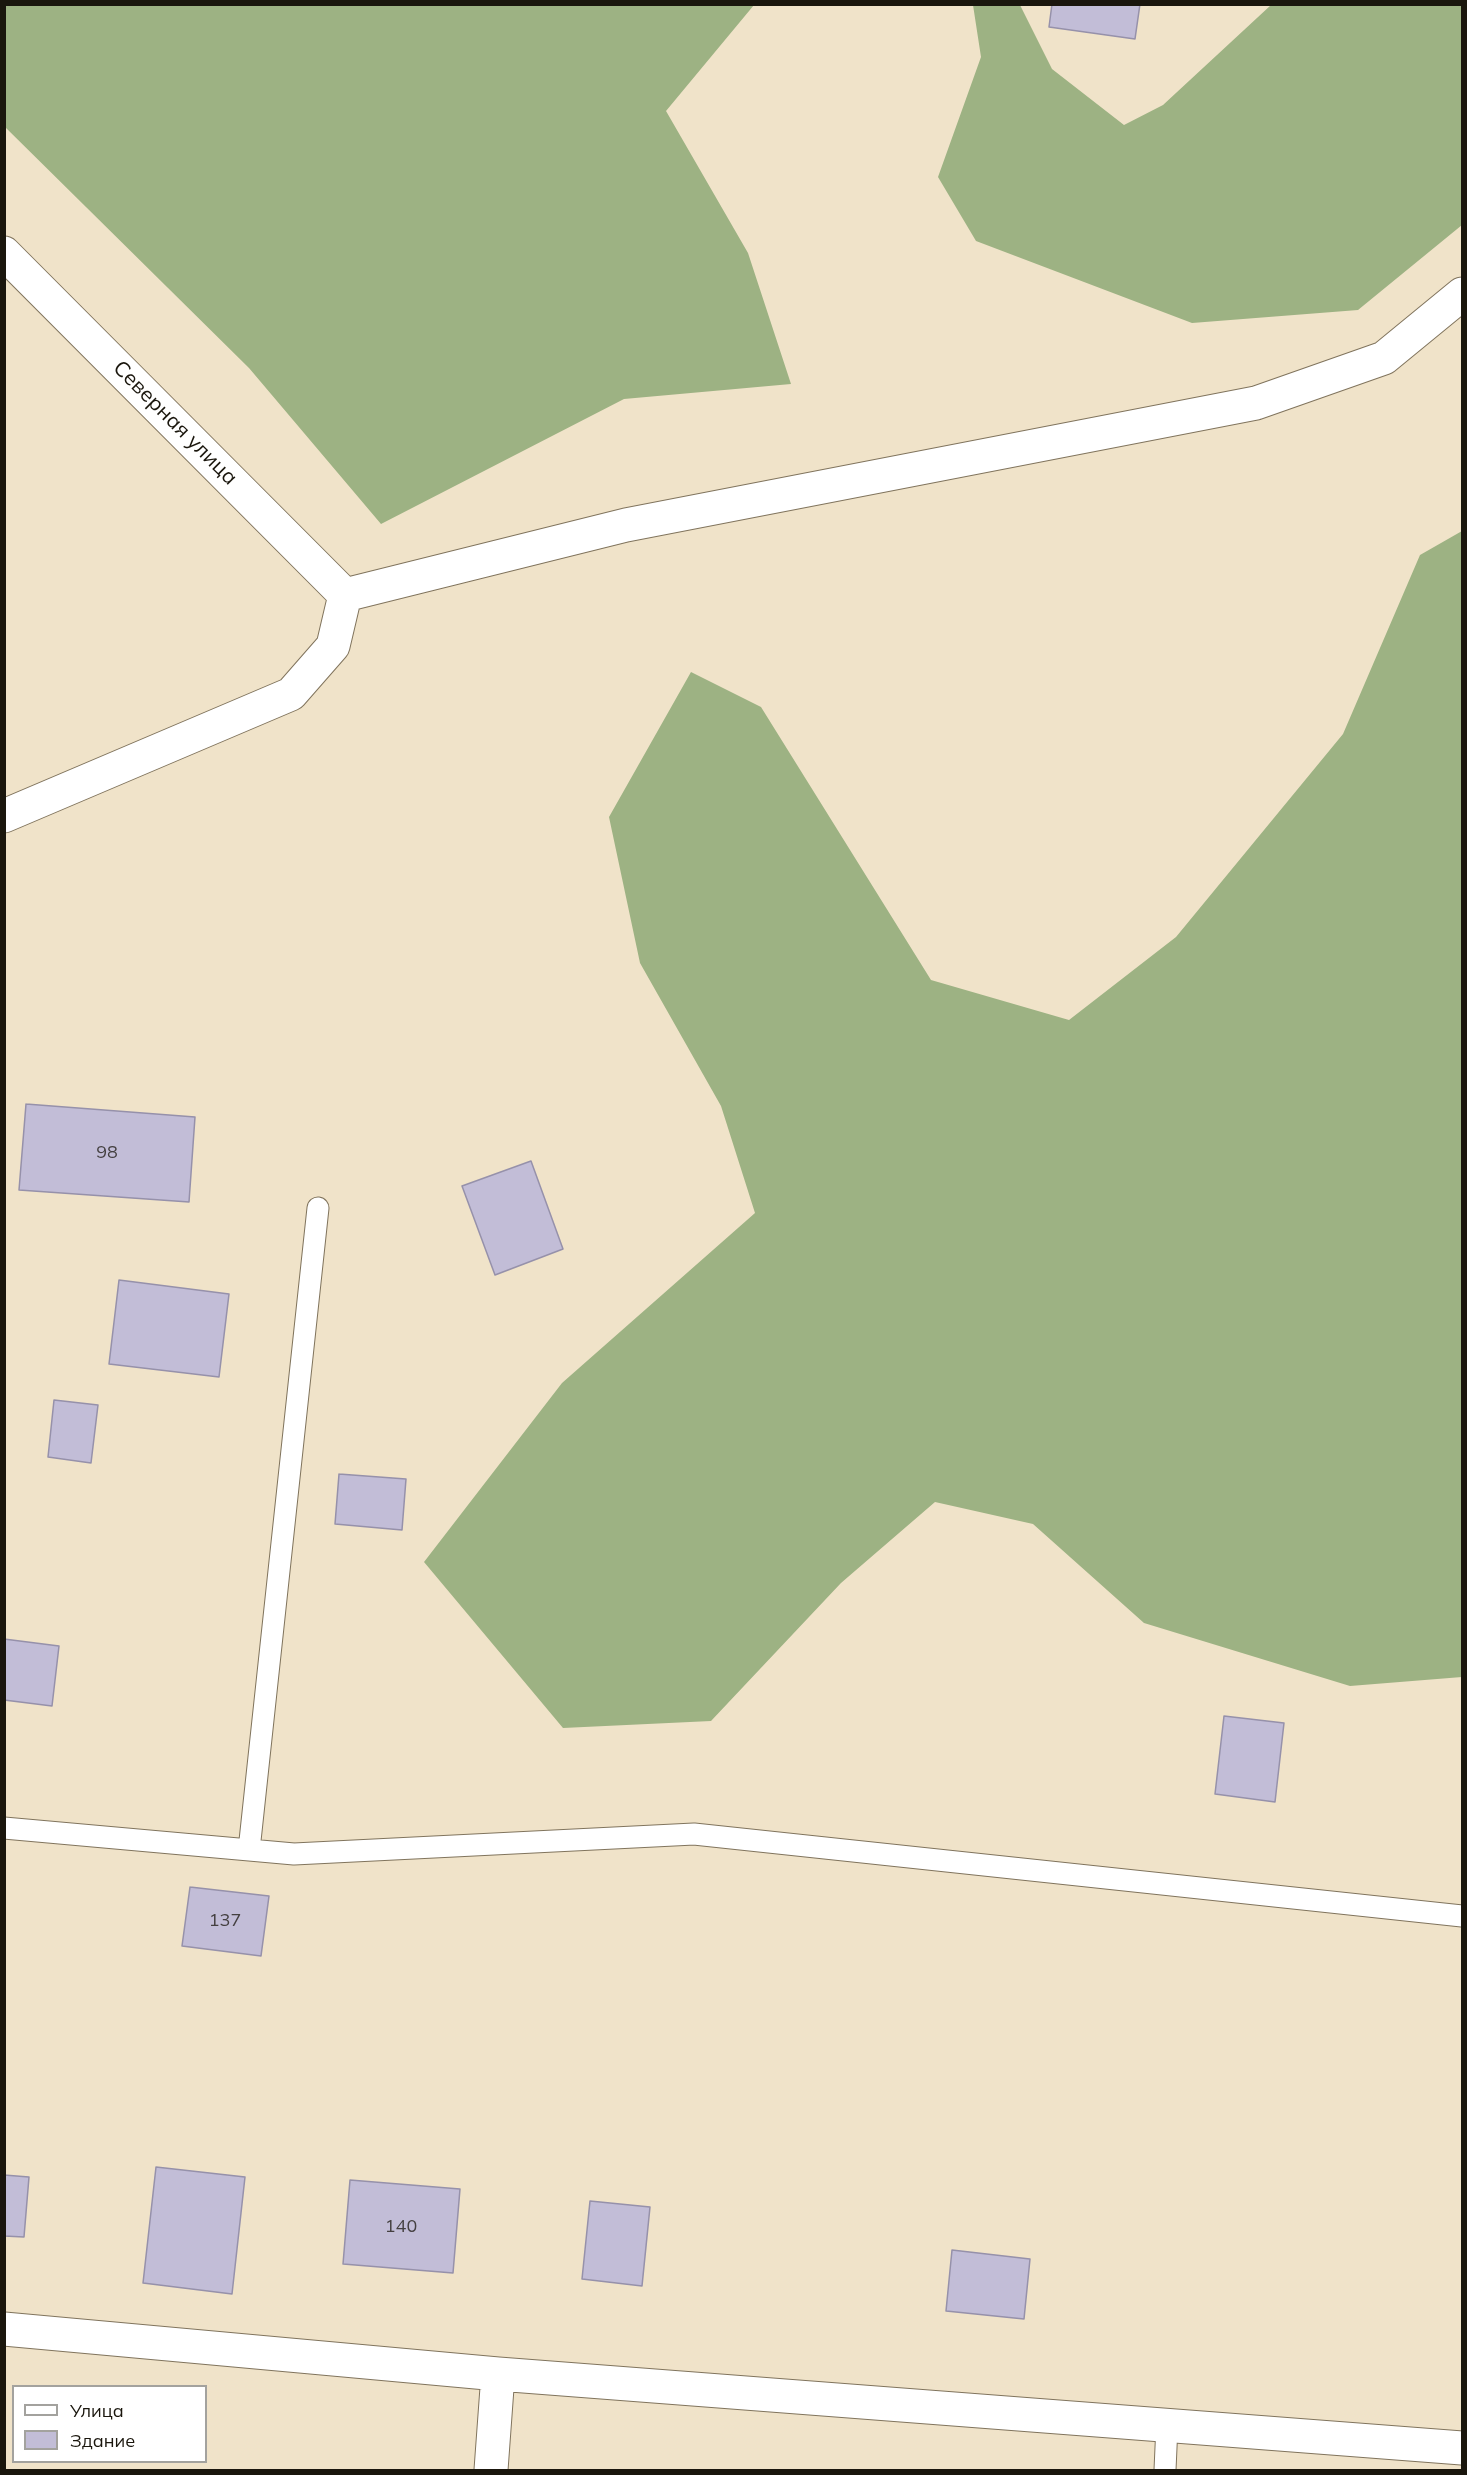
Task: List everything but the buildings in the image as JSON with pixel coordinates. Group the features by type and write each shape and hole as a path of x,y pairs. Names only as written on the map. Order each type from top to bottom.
{"street":[{"name":"Северная улица","path":"4,253 345,595"},
{"path":"4,816 291,694 333,646 345,595 626,525 1256,402 1384,358 1462,294"},
{"path":"4,2329 498,2374 1462,2448"},
{"path":"490,2470 498,2374"}],"lane":[{"path":"249,1850 318,1208"},
{"path":"4,1828 294,1854 694,1834 1462,1916"},
{"path":"1165,2470 1167,2425"}],"green space":[{"path":"4,5 754,5 666,111 748,253 791,384 624,399 381,524 249,368 5,127"},
{"path":"973,5 1020,5 1052,69 1124,125 1163,105 1271,5 1462,5 1462,225 1358,310 1192,323 976,241 938,177 981,57"},
{"path":"1462,531 1462,1677 1350,1686 1144,1623 1033,1524 935,1502 841,1583 711,1721 563,1728 424,1562 562,1383 755,1213 721,1106 640,963 609,817 691,672 761,707 931,980 1069,1020 1176,937 1343,734 1420,555"}]}
